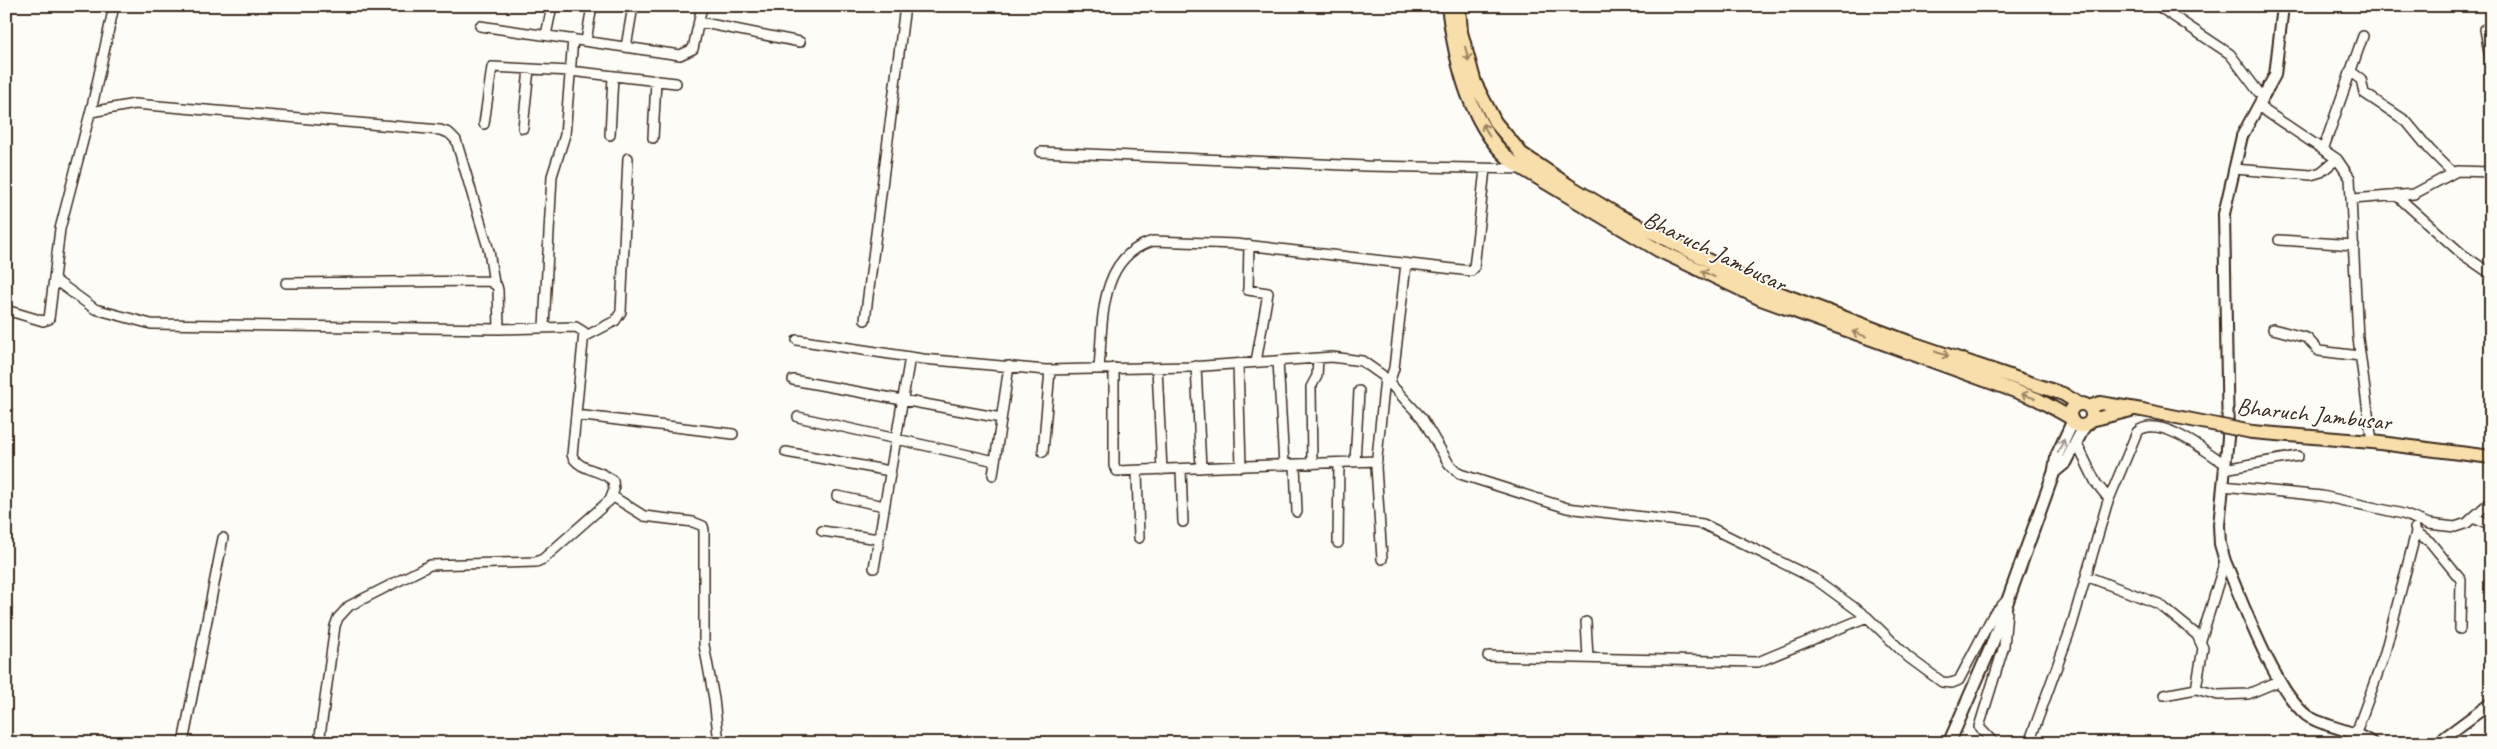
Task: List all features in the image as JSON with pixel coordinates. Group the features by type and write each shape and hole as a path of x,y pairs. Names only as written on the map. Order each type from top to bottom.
{"main road":[{"name":"Bharuch Jambusar","path":"1448,6 1454,50 1461,77 1488,134 1506,157 1524,170 1658,250 1761,298 2037,399 2080,421 2138,410"},
{"name":"Bharuch Jambusar","path":"1459,6 1461,32 1475,83 1495,122 1518,149 1568,185 1618,215 1755,284 1908,342 2063,394 2084,406 2100,403 2252,432 2372,442 2491,456"},
{"path":"1506,157 1518,149"},
{"path":"1951,739 1991,647 2054,472 2056,458 2080,421 2092,413 2084,406 2073,408 2080,421 2076,442 2064,463 2054,472"}],"street":[{"path":"6,310 47,321 51,315 60,229 91,112 114,6"},
{"path":"546,36 552,6"},
{"path":"586,41 592,6"},
{"path":"626,47 633,6"},
{"path":"480,26 686,54 693,48 702,6"},
{"path":"865,320 905,6"},
{"path":"2158,6 2230,54 2261,102 2337,159 2350,178 2353,199 2360,356 2372,442"},
{"path":"2283,6 2275,75 2242,136 2224,214 2228,438 2219,525 2220,544 2225,561 2279,681 2306,715 2356,738 2372,743"},
{"path":"699,22 800,42"},
{"path":"2485,29 2491,64"},
{"path":"2323,150 2363,36"},
{"path":"544,327 552,176 565,135 573,39"},
{"path":"484,124 490,69 570,72 676,83"},
{"path":"523,128 528,69"},
{"path":"2350,71 2361,79 2364,93 2400,116 2452,172"},
{"path":"610,135 613,76"},
{"path":"653,138 656,80"},
{"path":"91,112 135,104 444,131 456,140 489,251 494,283 498,290 499,329"},
{"path":"1041,152 1366,166 1524,170"},
{"path":"586,336 615,321 621,312 628,158"},
{"path":"2234,169 2311,175 2321,172 2337,159"},
{"path":"1099,369 1103,321 1110,281 1120,262 1130,251 1153,241 1249,245 1468,272 1473,270 1485,169"},
{"path":"2353,199 2396,196 2418,192 2452,172 2461,170 2491,172"},
{"path":"2396,196 2462,254 2491,274"},
{"path":"2279,240 2354,245"},
{"path":"1249,245 1248,290 1268,293 1256,362"},
{"path":"1382,559 1377,461 1387,381 1394,368 1406,264"},
{"path":"54,280 95,309 151,324 499,329 576,326 584,332 586,336 572,449 574,461 609,477 613,481 610,500 543,559 536,562 430,565 343,611 335,626 319,743"},
{"path":"286,283 494,283"},
{"path":"2273,330 2307,338 2319,351 2360,356"},
{"path":"797,340 910,357 1050,370 1157,368 1338,357 1362,361 1387,381 1425,422 1449,464 1460,474 1567,508 1699,522 1811,576 1942,682 1952,683 1959,680 1993,615 2008,598"},
{"path":"874,568 910,357"},
{"path":"1312,464 1311,387 1316,376 1318,358"},
{"path":"1278,361 1284,465"},
{"path":"1238,364 1241,467"},
{"path":"993,475 1009,366"},
{"path":"1196,366 1201,468"},
{"path":"1114,368 1114,466 1120,471 1377,461"},
{"path":"1157,368 1162,470"},
{"path":"1044,452 1050,370"},
{"path":"793,380 1002,418"},
{"path":"1355,462 1359,391"},
{"path":"576,415 733,434"},
{"path":"798,417 995,461"},
{"path":"2030,743 2071,628 2109,499 2135,435 2143,428 2180,435 2224,466 2298,456"},
{"path":"2076,442 2096,483 2109,499"},
{"path":"786,452 890,471"},
{"path":"1338,543 1339,463"},
{"path":"1295,465 1297,512"},
{"path":"1181,469 1183,522"},
{"path":"1137,471 1138,538"},
{"path":"2223,486 2322,496 2403,514 2429,524 2460,527 2491,501"},
{"path":"612,496 644,516 693,522 703,526 703,641 714,699 719,743"},
{"path":"837,496 884,506"},
{"path":"2473,518 2491,526"},
{"path":"2356,738 2384,656 2416,532 2415,519"},
{"path":"822,531 879,539"},
{"path":"2416,532 2430,542 2460,580 2460,629"},
{"path":"183,743 224,538"},
{"path":"2196,689 2203,648 2201,640 2225,561"},
{"path":"2086,576 2163,606 2201,640"},
{"path":"1994,743 1979,727 2004,646 2008,598"},
{"path":"1488,656 1758,662 1864,619"},
{"path":"1586,622 1588,658"},
{"path":"2164,695 2196,689 2218,695 2242,695 2253,693 2279,681"},
{"path":"2437,743 2491,703"}]}
